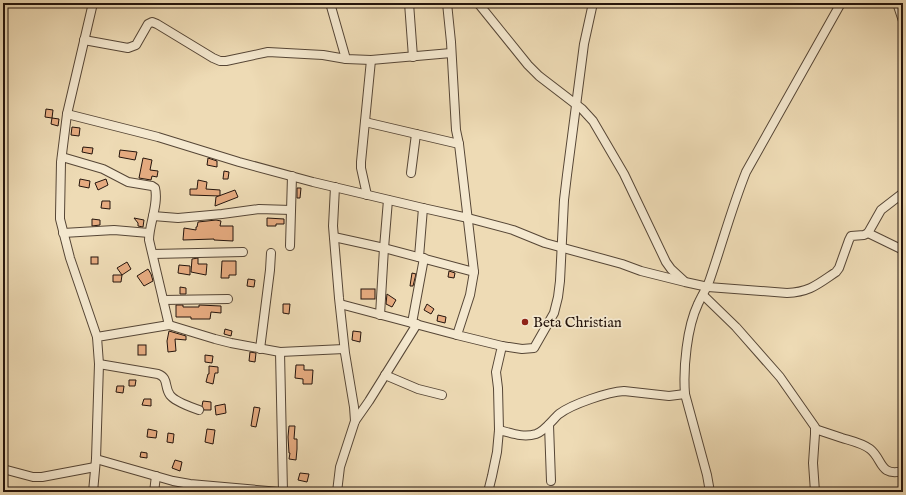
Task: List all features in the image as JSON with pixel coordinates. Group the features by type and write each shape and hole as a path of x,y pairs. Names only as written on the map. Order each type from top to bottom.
{"street":[{"path":"93,3 67,114 62,157 60,215 70,258 97,338 99,364 96,463 93,492"},
{"path":"330,3 346,59"},
{"path":"409,3 413,57"},
{"path":"447,3 456,130 459,144 474,272 470,295 457,335"},
{"path":"478,3 528,66 582,109 593,121 624,174 666,262 685,282"},
{"path":"340,304 502,346 522,350 532,349 536,346 554,313 558,297 564,200 584,44 593,3"},
{"path":"710,492 707,475 685,394 684,382 690,326 697,304 708,287 736,196 746,172 840,3"},
{"path":"897,3 903,21"},
{"path":"84,40 128,48 136,45 148,24 152,22 220,61 272,52 371,60 451,53"},
{"path":"367,195 361,162 371,60"},
{"path":"67,114 158,137 239,162 292,176 513,230 561,248 622,264 641,271 708,287 787,294 811,289 836,272 839,268 851,236 864,235 868,233 881,210 903,193"},
{"path":"365,122 459,144"},
{"path":"411,173 416,134"},
{"path":"62,157 97,167 128,182 152,186 155,188 156,193 149,240 169,325"},
{"path":"290,246 292,176"},
{"path":"335,187 333,215 334,237 344,349 355,421"},
{"path":"380,315 388,200"},
{"path":"337,492 340,467 355,421 403,348 415,324 422,257 423,208"},
{"path":"153,216 178,218 259,210 291,210"},
{"path":"64,233 114,230 149,233"},
{"path":"868,233 903,250"},
{"path":"334,237 422,257 474,272"},
{"path":"153,254 243,252"},
{"path":"260,349 271,253"},
{"path":"703,295 736,327 780,377 814,427 813,463 815,492"},
{"path":"163,300 228,299"},
{"path":"97,338 169,325 215,339 280,352 344,349"},
{"path":"488,492 497,452 499,430 496,372 502,346"},
{"path":"3,469 42,478 96,463 156,476 189,488 204,486 281,492 280,352"},
{"path":"99,364 163,375 169,394 174,399 199,410"},
{"path":"385,375 418,389 442,394"},
{"path":"499,430 526,436 536,434 542,431 560,414 575,405 616,392 624,391 669,396 685,394"},
{"path":"548,425 550,481"},
{"path":"815,429 860,443 874,452 885,469 897,472 903,471"},
{"path":"154,492 156,476"},
{"path":"381,492 456,492"}],"building":[{"path":"46,109 53,110 52,118 45,117"},
{"path":"52,118 59,119 58,126 51,124"},
{"path":"72,127 80,128 79,136 71,135"},
{"path":"83,147 93,148 92,154 82,152"},
{"path":"120,150 137,152 135,160 119,157"},
{"path":"143,158 152,160 150,170 158,171 157,177 152,176 151,180 139,178"},
{"path":"208,158 217,161 217,167 207,165"},
{"path":"224,171 229,172 228,179 223,179"},
{"path":"80,179 90,181 89,188 79,186"},
{"path":"106,179 108,185 98,190 95,183"},
{"path":"198,180 207,182 206,189 220,190 220,196 190,195 190,189 197,189"},
{"path":"297,188 301,188 300,198 297,198"},
{"path":"235,190 238,197 215,206 216,197"},
{"path":"102,201 110,201 110,209 101,208"},
{"path":"134,218 144,220 143,227 138,226 138,223"},
{"path":"267,218 284,219 284,224 267,226"},
{"path":"92,219 100,220 100,225 92,226"},
{"path":"216,220 221,221 220,226 233,226 233,241 214,239 183,240 184,228 196,230 198,222"},
{"path":"91,257 98,257 98,264 91,264"},
{"path":"198,258 198,264 207,264 206,275 191,272 192,259"},
{"path":"222,261 236,261 236,275 229,275 229,278 221,278"},
{"path":"127,262 131,269 122,275 117,268"},
{"path":"179,265 190,266 190,275 178,273"},
{"path":"148,269 153,281 144,286 137,276"},
{"path":"449,271 455,273 454,278 448,277"},
{"path":"412,273 416,274 413,286 410,286"},
{"path":"113,275 122,275 121,282 113,282"},
{"path":"248,279 255,280 254,287 247,286"},
{"path":"180,287 186,288 186,294 180,294"},
{"path":"361,289 375,289 375,299 361,299"},
{"path":"387,294 396,300 392,307 386,304"},
{"path":"283,304 290,304 289,314 283,313"},
{"path":"427,304 434,309 431,314 424,310"},
{"path":"176,305 183,305 183,307 199,307 199,305 221,306 221,313 211,312 210,319 176,317"},
{"path":"438,315 446,317 445,323 437,321"},
{"path":"225,329 232,331 231,336 224,334"},
{"path":"169,331 186,336 186,340 175,339 176,351 168,352 167,341"},
{"path":"353,331 361,332 360,342 352,340"},
{"path":"138,345 146,345 146,355 138,355"},
{"path":"250,352 256,353 255,362 249,361"},
{"path":"205,355 213,356 212,363 205,362"},
{"path":"296,365 304,365 304,370 313,370 312,384 303,384 303,379 295,378"},
{"path":"209,366 218,367 218,373 215,373 213,384 206,382 209,374"},
{"path":"129,380 136,380 135,386 129,386"},
{"path":"117,386 124,386 123,393 116,392"},
{"path":"144,399 151,399 151,406 142,405"},
{"path":"203,401 211,402 211,410 204,410 202,406"},
{"path":"225,404 226,413 216,415 215,406"},
{"path":"254,407 260,408 256,427 251,426"},
{"path":"289,426 295,426 294,439 297,439 296,460 289,459"},
{"path":"148,429 157,431 156,438 147,437"},
{"path":"207,429 215,430 213,444 205,442"},
{"path":"168,433 174,434 173,443 167,442"},
{"path":"141,452 147,453 147,458 140,457"},
{"path":"175,460 182,462 180,471 172,468"},
{"path":"300,473 309,474 307,482 298,480"}],"place":[{"name":"Beta Christian","path":"525,322"}]}
